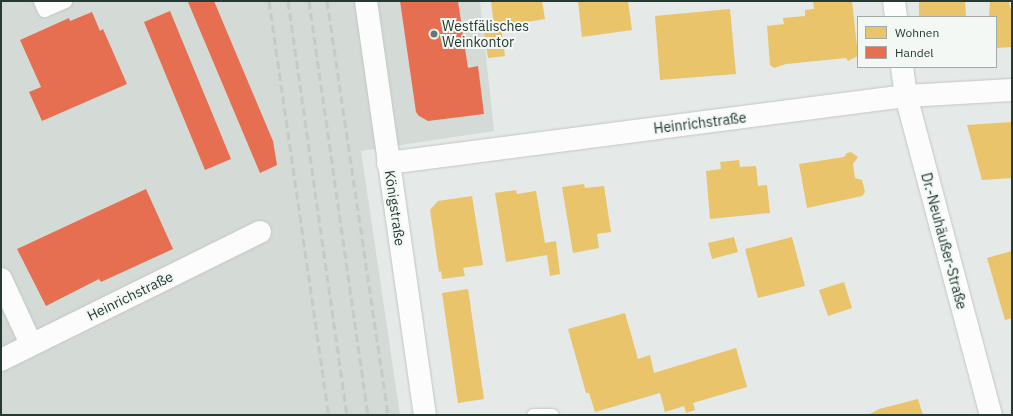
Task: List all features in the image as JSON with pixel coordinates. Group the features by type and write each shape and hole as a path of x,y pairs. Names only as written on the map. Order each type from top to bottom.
{"street":[{"name":"Königstraße","path":"366,1 425,415"},
{"path":"894,1 896,16"},
{"name":"Dr.-Neuhäußer-Straße","path":"902,68 906,96 991,415"},
{"name":"Heinrichstraße","path":"388,163 906,96 1012,90"},
{"name":"Heinrichstraße","path":"1,360 260,232"},
{"path":"1,280 31,344"}],"lane":[{"path":"40,1 44,10 65,1"},
{"path":"533,415 552,415"}],"shaded area":[{"path":"1,1 480,1 494,131 361,151 400,415 1,415"}],"building: Wohnen":[{"path":"491,1 542,1 545,19 501,26 505,56 488,58 483,28 494,26"},
{"path":"578,1 628,1 632,30 582,37"},
{"path":"813,1 852,1 857,56 848,61 846,58 786,64 774,68 770,65 767,26 784,24 783,18 805,16 805,10 814,9"},
{"path":"919,1 965,1 966,16 919,16"},
{"path":"990,1 1009,1 1010,8 1012,8 1012,47 997,48 997,16 989,16"},
{"path":"730,9 736,74 660,80 655,16"},
{"path":"1012,122 1012,178 982,180 967,125"},
{"path":"851,152 858,157 853,164 855,178 862,180 865,192 862,196 807,208 799,164 844,157 847,153"},
{"path":"739,160 740,167 756,166 758,186 767,185 770,213 710,219 706,171 721,169 720,162"},
{"path":"584,184 585,188 604,186 611,232 597,234 599,248 573,253 562,187"},
{"path":"516,190 517,194 536,191 545,243 556,241 560,274 550,276 547,255 506,262 495,193"},
{"path":"472,196 483,265 463,268 465,276 442,279 441,271 439,272 430,210 438,201"},
{"path":"734,237 738,252 712,259 708,243"},
{"path":"792,237 805,286 758,298 745,249"},
{"path":"1012,251 1012,318 1005,320 987,258"},
{"path":"844,282 852,308 828,316 819,290"},
{"path":"468,289 484,399 458,403 442,293"},
{"path":"625,313 638,359 650,355 654,373 736,348 747,387 693,403 695,410 686,413 684,406 665,412 660,393 595,412 589,393 586,393 568,329"},
{"path":"918,399 923,415 868,415 879,409"}],"building: Handel":[{"path":"214,1 273,141 277,165 260,173 188,2"},
{"name":"Westfälisches Weinkontor","path":"400,1 458,1 468,68 478,66 484,114 428,121 419,116 416,112"},
{"path":"170,11 231,159 205,170 144,22"},
{"path":"92,12 100,31 103,29 127,84 42,121 29,92 41,87 20,40 69,18 70,21"},
{"path":"146,189 173,249 101,282 99,279 46,306 17,249"}],"railway":[{"path":"269,1 329,415"},
{"path":"288,1 347,415"},
{"path":"309,1 368,415"},
{"path":"327,1 388,415"}],"place":[{"name":"Westfälisches Weinkontor","path":"434,34"}]}
